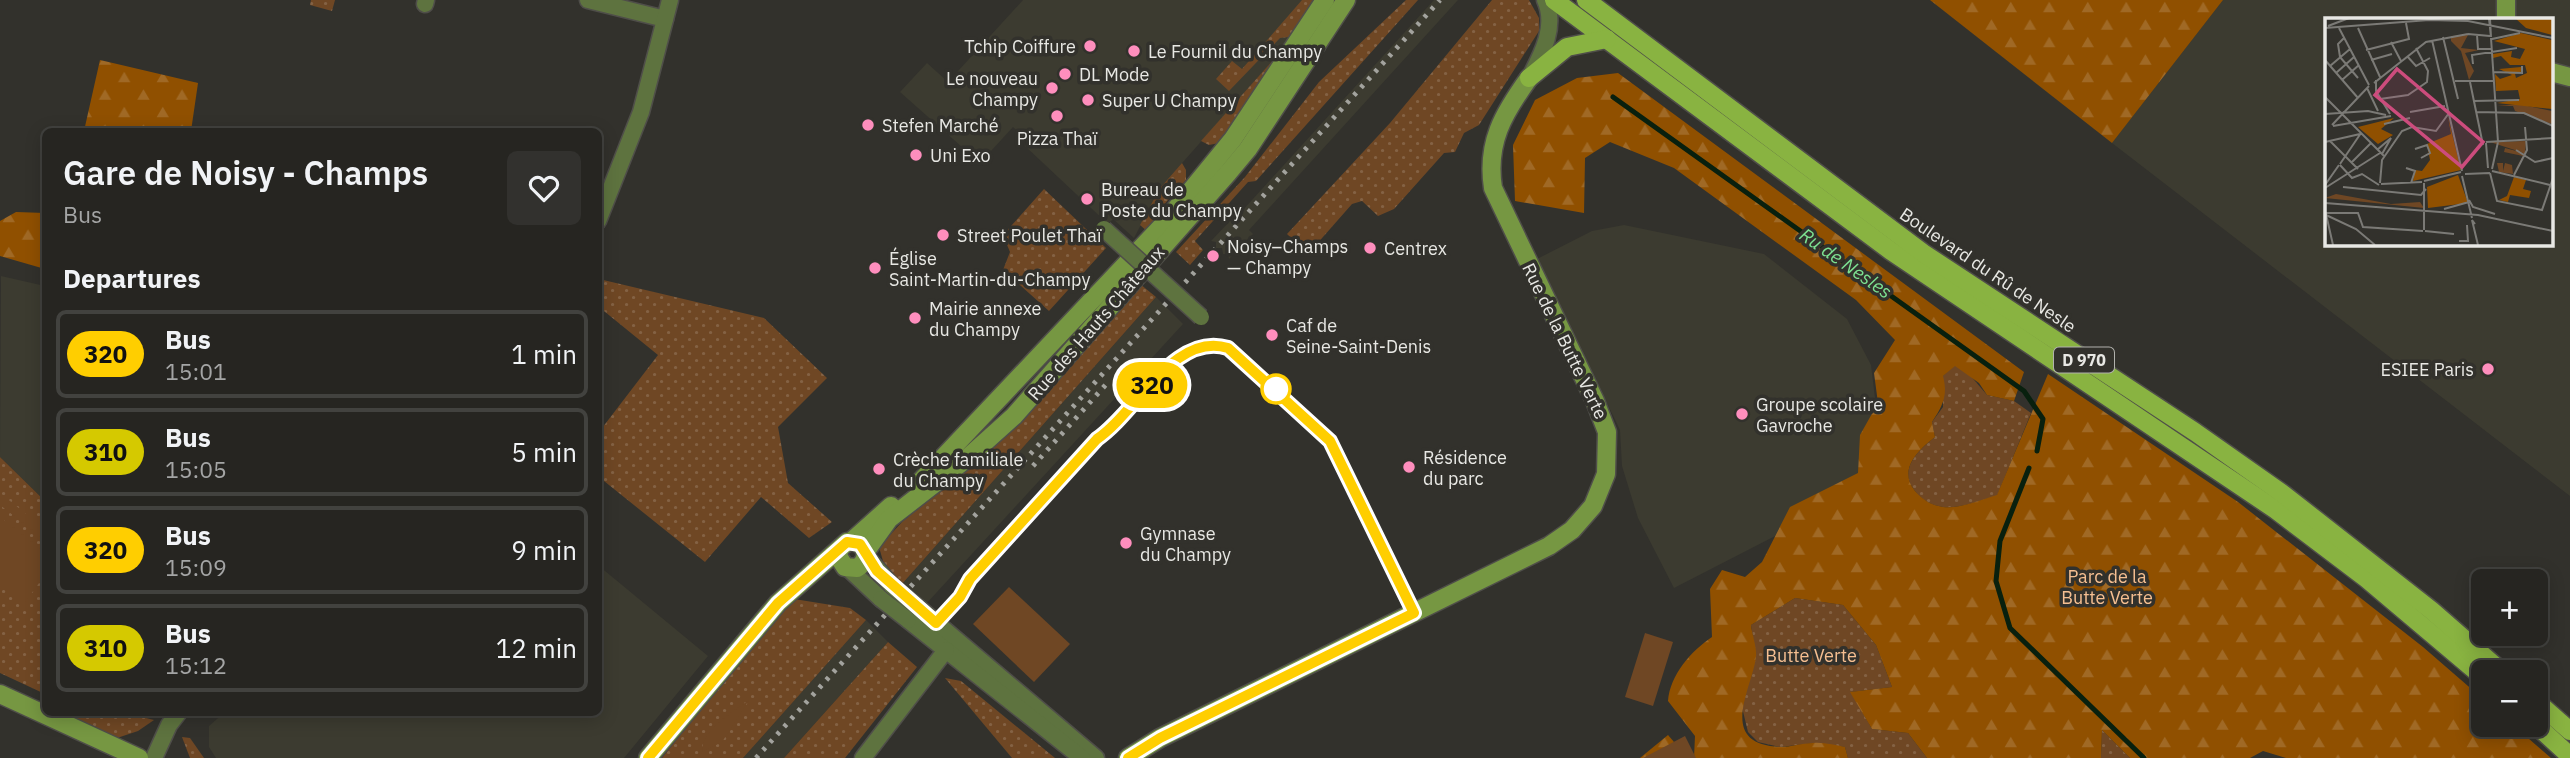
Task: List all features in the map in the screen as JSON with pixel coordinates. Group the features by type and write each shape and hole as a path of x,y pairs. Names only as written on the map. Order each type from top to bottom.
{"main road":[{"path":"1554,0 1936,282 2277,510 2397,604 2471,667"},
{"name":"Boulevard du Rû de Nesle","path":"1586,0 1923,253 2195,432 2283,494 2431,610 2488,660"},
{"path":"1529,78 1567,47 1607,40"},
{"path":"2548,712 2570,731"},
{"path":"2548,736 2570,756"}],"street":[{"path":"588,0 665,19"},
{"path":"602,211 641,112 670,0"},
{"name":"Rue des Hauts Châteaux","path":"856,549 1162,226 1233,139 1325,0"},
{"name":"Rue des Hauts Châteaux","path":"648,758 758,624 806,576 856,549 889,519 965,460 1014,416 1248,149 1346,0"},
{"name":"Rue de la Butte Verte","path":"1130,755 1549,546 1572,530 1593,506 1607,463 1604,420 1497,200 1491,176 1495,134 1508,106 1529,78 1543,52 1549,13 1545,0"},
{"path":"2506,0 2506,18"},
{"path":"2552,72 2570,77"},
{"path":"1104,229 1201,317"},
{"path":"806,576 828,568 861,566 856,549"},
{"path":"856,549 839,561 881,599 914,614 1094,757"},
{"path":"856,549 892,586 946,650 1072,752 1094,757"},
{"path":"863,758 946,650"},
{"path":"0,694 42,713"},
{"path":"48,716 139,758"},
{"path":"154,758 176,716"}],"shaded area":[{"path":"1023,0 1315,0 1275,58 1160,188 1134,238 1113,219 1108,224 1025,146 1029,142 1013,127 980,163 900,92 927,63 948,82"},
{"path":"1434,0 1458,0 1249,230 1253,234 1229,259 1228,254 1223,254 1222,248 1216,248 1216,242 1211,241 1232,222"},
{"name":"ESIEE Paris","path":"2223,0 2570,0 2570,496 2112,143"},
{"name":"Groupe scolaire Gavroche","path":"1624,225 1764,254 1847,319 1871,365 1875,398 1859,479 1781,533 1674,588 1638,518 1622,466 1620,430 1537,259 1592,231"},
{"path":"1,276 42,285 42,498 0,457"},
{"path":"1156,297 1183,324 926,604 902,584"},
{"path":"602,568 708,656 624,758 216,758 209,747 209,726 220,716 602,716"},
{"path":"866,620 888,642 784,758 743,758"}],"green space":[{"path":"311,0 335,0 332,11 310,5"},
{"path":"1302,0 1315,0 1289,37 1280,38 1229,91 1216,79 1232,61 1242,69"},
{"path":"1406,0 1418,0 1256,181 1248,182 1195,241 1203,250 1190,265 1176,252 1245,177 1319,82"},
{"path":"1492,0 1529,0 1539,18 1539,31 1479,125 1464,133 1455,152 1444,153 1394,209 1378,216 1362,201 1352,204 1308,254 1287,234 1390,123"},
{"path":"1930,0 2223,0 2112,143"},
{"path":"1275,58 1219,143 1209,145 1201,141"},
{"path":"100,60 198,83 191,128 85,128"},
{"name":"Parc de la Butte Verte","path":"1618,73 2024,372 2014,401 1987,395 1979,383 1955,366 1943,376 1944,400 1932,422 1935,437 1916,455 1909,468 1910,483 1924,499 1943,507 1956,507 1997,495 2048,374 2238,502 2423,647 2471,689 2471,737 2527,737 2551,758 2286,758 2263,751 2250,758 2130,758 2102,730 2101,758 1927,758 1908,733 1872,729 1850,692 1892,687 1876,645 1843,605 1795,598 1751,625 1756,657 1742,713 1743,726 1749,736 1760,744 1780,747 1809,743 1829,744 1845,747 1848,758 1694,758 1695,736 1668,701 1673,682 1683,664 1712,637 1710,589 1722,570 1745,577 1762,562 1790,507 1858,473 1860,435 1878,403 1874,373 1895,340 1856,300 1674,168 1610,142 1585,158 1584,213 1515,201 1513,145 1535,100 1577,78"},
{"path":"1182,163 1186,170 1186,180 1160,209 1149,233 1140,225 1160,188"},
{"path":"1044,189 1106,248 1049,311 1003,270 1010,252 1003,235"},
{"path":"16,212 42,213 42,268 0,256 0,221"},
{"path":"602,280 764,318 827,378 778,427 788,483 832,522 809,538 761,497 705,562 602,479 602,428 658,355 602,309"},
{"path":"1140,284 1156,297 902,584 883,561 879,547 902,522 999,440"},
{"path":"1955,365 1963,367 1987,395 2014,401 2031,413 1997,496 1943,507 1921,497 1908,476 1916,455 1935,437 1932,422 1943,407 1943,376"},
{"path":"0,457 42,498 42,693 0,673"},
{"path":"0,493 42,527 42,538 0,505"},
{"path":"0,517 42,550 42,579 25,602 0,582"},
{"path":"1009,587 1070,644 1034,682 973,624"},
{"name":"Butte Verte","path":"1795,598 1843,605 1876,645 1892,687 1851,692 1872,729 1908,733 1927,758 1848,758 1845,747 1814,743 1780,747 1758,742 1748,732 1741,703 1756,657 1751,625"},
{"path":"794,599 850,608 866,620 743,758 662,758 767,626"},
{"path":"1645,633 1673,642 1653,706 1625,697"},
{"path":"888,642 917,667 845,758 784,758"},
{"path":"945,678 961,681 1055,758 1012,758"},
{"path":"749,700 722,742 702,752 703,744 712,729"},
{"path":"69,716 138,716 154,720 138,731 117,738"},
{"path":"2102,730 2130,758 2101,758"},
{"path":"1668,735 1674,742 1662,758 1640,758"},
{"path":"1685,736 1696,758 1643,758"},
{"path":"182,737 190,738 204,758 190,758"}],"waterway":[{"name":"Ru de Nesles","path":"1613,97 2024,391 2043,419 2037,451"},
{"name":"Ru de Nesles","path":"2029,468 2000,541 1996,581 2010,628 2144,758"}],"railway":[{"path":"756,758 1440,0"},
{"path":"1033,466 1110,380"}],"bus line":[{"name":"320","path":"648,758 758,624 800,580 847,542 856,541 864,547 866,556 877,571 936,623 960,597 970,579 1097,439 1114,428 1166,369 1198,346 1214,343 1228,348 1319,428 1330,441 1414,613 1160,738 1128,758"}],"place":[{"name":"Tchip Coiffure","path":"1090,46"},
{"name":"Le Fournil du Champy","path":"1134,51"},
{"name":"DL Mode","path":"1065,74"},
{"name":"Le nouveau Champy","path":"1052,88"},
{"name":"Super U Champy","path":"1088,100"},
{"name":"Pizza Thaï","path":"1057,116"},
{"name":"Stefen Marché","path":"868,125"},
{"name":"Uni Exo","path":"916,155"},
{"name":"Bureau de Poste du Champy","path":"1087,199"},
{"name":"Street Poulet Thaï","path":"943,235"},
{"name":"Centrex","path":"1370,248"},
{"name":"Noisy–Champs — Champy","path":"1213,256"},
{"name":"Église Saint-Martin-du-Champy","path":"875,268"},
{"name":"Mairie annexe du Champy","path":"915,318"},
{"name":"Caf de Seine-Saint-Denis","path":"1272,335"},
{"name":"ESIEE Paris","path":"2488,369"},
{"name":"Groupe scolaire Gavroche","path":"1742,414"},
{"name":"Résidence du parc","path":"1409,467"},
{"name":"Crèche familiale du Champy","path":"879,469"},
{"name":"Gymnase du Champy","path":"1126,543"}]}
